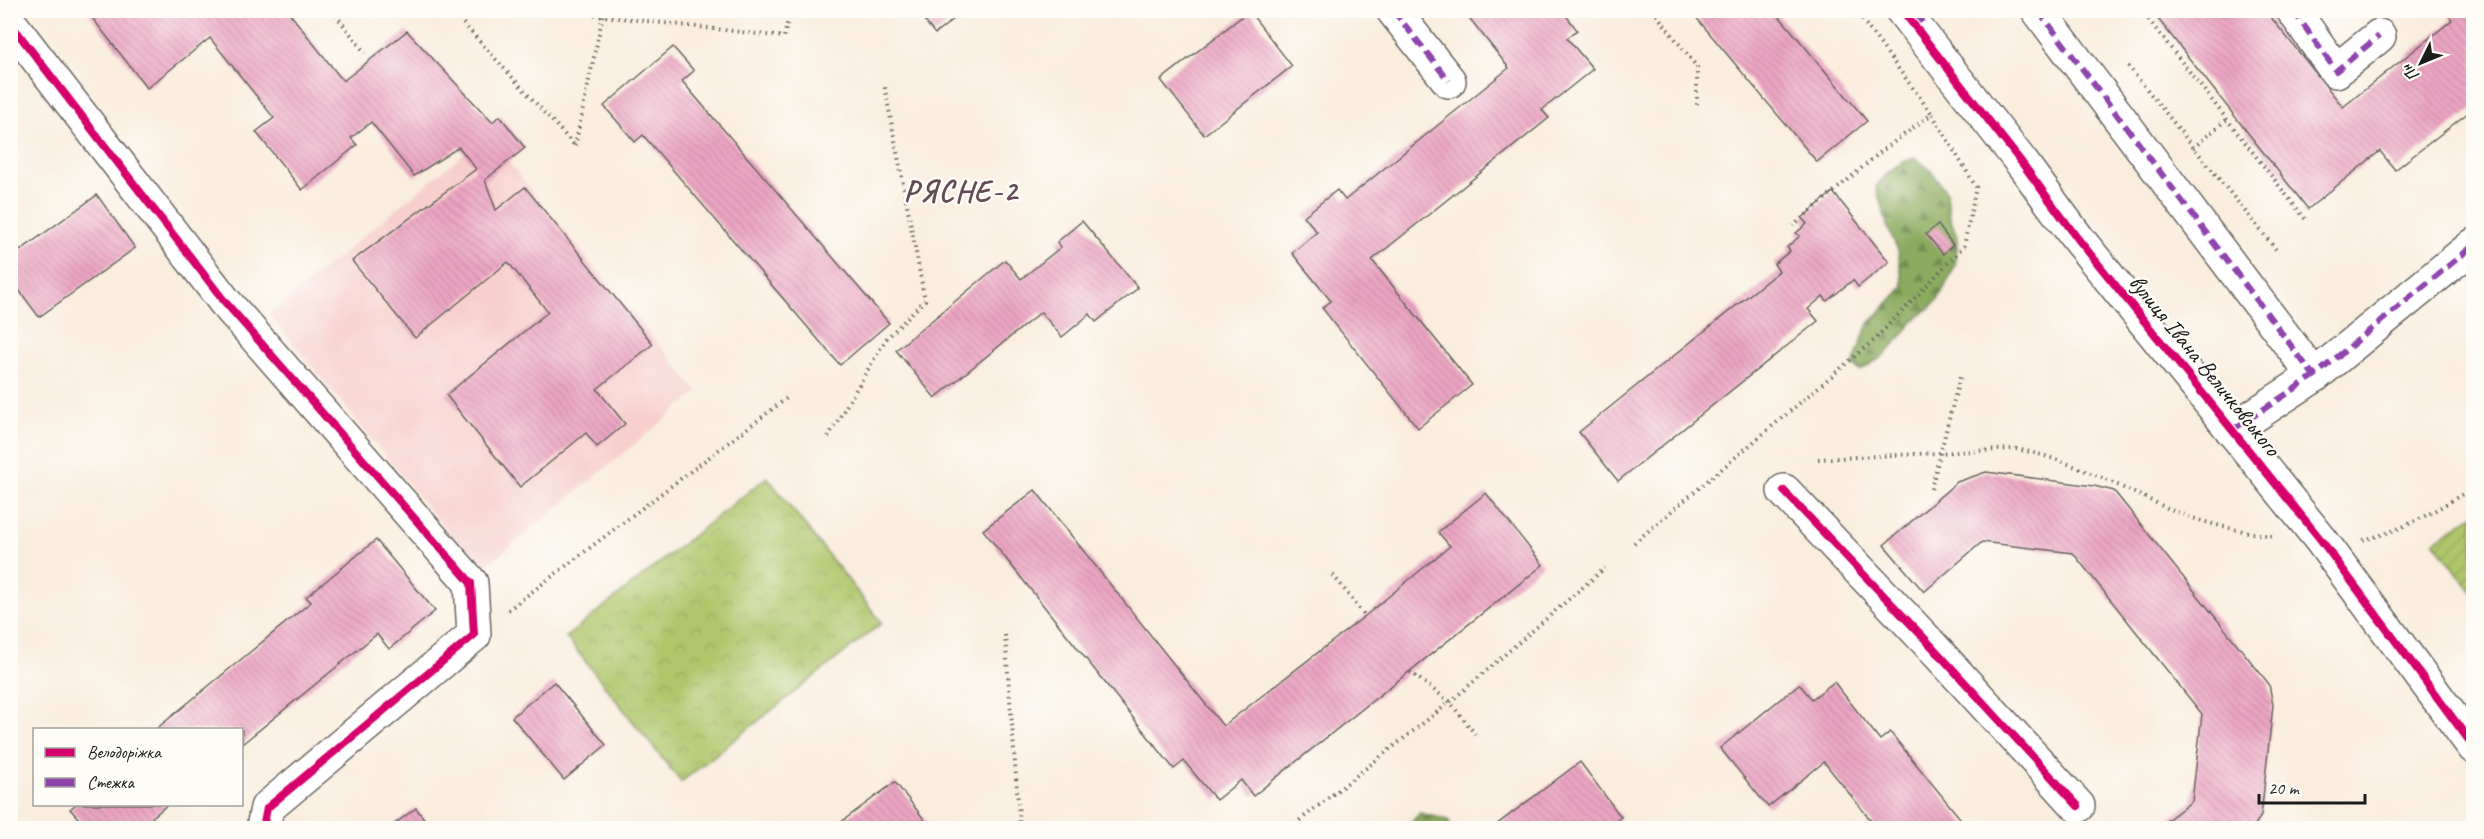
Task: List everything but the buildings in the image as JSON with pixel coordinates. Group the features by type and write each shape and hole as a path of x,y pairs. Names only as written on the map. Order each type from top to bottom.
{"street":[{"path":"1393,10 1449,81"},
{"path":"2038,10 2314,376"},
{"path":"2293,10 2336,71 2379,36"},
{"name":"вулиця Івана Величковського","path":"1917,15 2078,239 2321,540 2474,747"},
{"path":"10,23 225,302 471,583 474,635 267,808 263,828"},
{"path":"2232,430 2314,376 2474,245"},
{"path":"1784,491 1925,639 2078,806"}],"path":[{"path":"332,10 365,53"},
{"path":"451,10 575,146 604,10"},
{"path":"552,10 784,37 790,10"},
{"path":"1653,10 1697,67 1697,108"},
{"path":"1634,543 1874,341 1964,246 1976,187 1932,114 1854,10"},
{"path":"2141,10 2306,220"},
{"path":"2127,65 2278,252"},
{"path":"828,436 886,339 926,300 884,83"},
{"path":"1793,226 1883,150 1932,114"},
{"path":"2193,148 2227,119"},
{"path":"1931,489 1961,373"},
{"path":"474,635 787,398"},
{"path":"1818,459 1999,448 2039,453 2114,481 2167,508 2264,535 2297,540 2361,540 2391,533 2420,520 2474,487"},
{"path":"1290,828 1450,702 1605,568"},
{"path":"1333,575 1365,616"},
{"path":"1005,635 1020,828"},
{"path":"1410,672 1450,702 1475,734"}],"shaded area":[{"path":"486,135 698,392 480,571 269,314"}],"green space":[{"path":"1916,158 1932,172 1947,193 1949,215 1958,239 1955,266 1938,300 1913,322 1885,355 1860,371 1853,365 1867,326 1903,287 1898,250 1888,228 1876,187 1893,168"},
{"path":"767,477 882,623 681,782 566,637"},
{"path":"2473,515 2473,594 2434,541"},
{"path":"1420,813 1448,820 1451,828 1406,828"}],"marked path":[{"path":"1393,10 1449,81"},
{"path":"1913,25 1935,10"},
{"path":"2038,10 2314,376"},
{"path":"2293,10 2336,71 2379,36"},
{"path":"2232,430 2314,376 2474,245"}],"cycle path":[{"path":"1902,10 2022,163 2078,239 2321,540 2474,747"},
{"path":"10,23 225,302 471,583 474,635 267,808 263,828"},
{"path":"1784,491 1925,639 2078,806"}],"district":[{"name":"РЯСНЕ-2","path":"961,191"}]}
